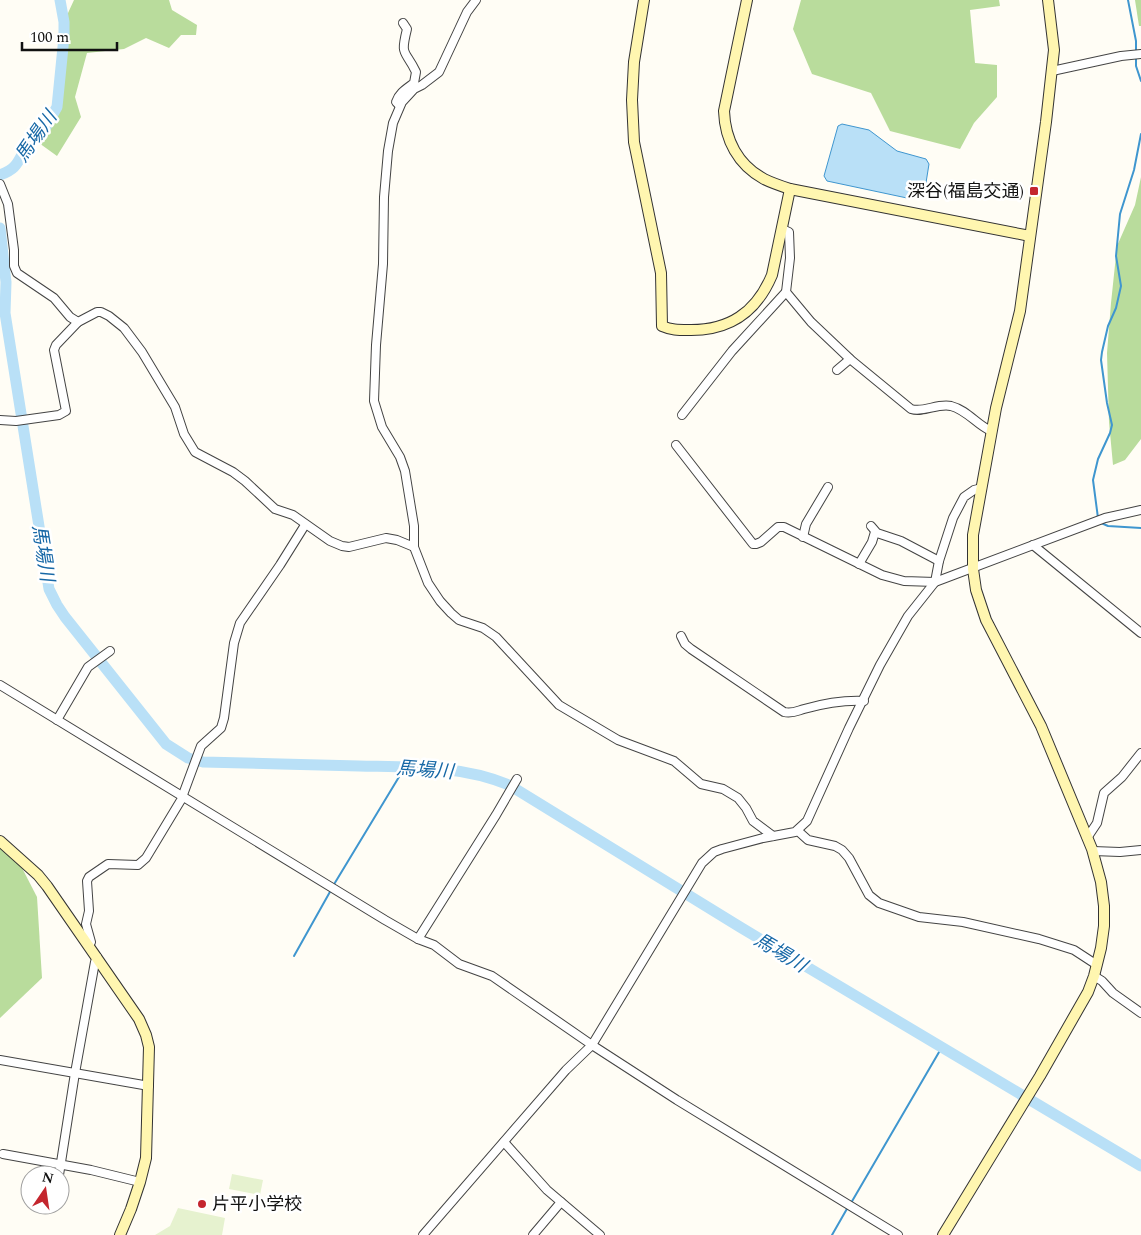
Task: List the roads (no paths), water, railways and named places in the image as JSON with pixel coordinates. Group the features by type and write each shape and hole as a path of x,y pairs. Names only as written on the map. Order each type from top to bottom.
{"street":[{"path":"476,0 467,12 438,72 422,85 414,88 400,105 393,123 385,179 383,264 376,346 374,400 382,427 400,457 405,471 414,526 414,547 428,583 451,614 459,620 483,628 496,636 543,688 564,708 618,740 674,762 701,784 723,789 738,798 753,821 773,836"},
{"path":"644,0 634,62 632,100 634,142 661,273 662,326 669,330 704,330 723,326 740,318 755,305 767,287 772,275 790,189"},
{"path":"747,0 724,111 729,141 742,163 764,179 790,189 1030,236"},
{"path":"943,1235 1040,1076 1088,992 1097,965 1103,937 1105,914 1101,882 1093,851 1041,726 986,620 976,590 973,569 972,547 996,408 1020,311 1052,71 1054,50 1048,0"},
{"path":"400,105 396,102 397,98 414,83 416,72 404,53 403,45 408,29 403,23"},
{"path":"1052,71 1121,56 1141,54"},
{"path":"0,184 8,204 14,250 14,266 17,273 54,298 70,317 78,322"},
{"path":"682,415 732,351 786,292 790,258 789,232 782,229"},
{"path":"786,292 811,322 850,359 911,409 920,410 934,406 949,406 960,409 983,427 992,431"},
{"path":"0,420 59,415 66,411 54,350 56,345 78,322 97,312 101,312 124,328 142,352 175,407 184,434 195,452 222,465 245,481 275,509 293,515 330,541 349,547 386,538 398,540 414,547"},
{"path":"837,370 850,359"},
{"path":"676,445 753,544 761,542 774,529 781,526 896,580 935,582 1105,518 1141,510"},
{"path":"803,536 806,524 828,487"},
{"path":"423,1235 566,1070 592,1045 702,863 714,852 798,831 810,815 880,665 908,616 935,582 950,524 961,502 964,497 974,490 982,488"},
{"path":"89,946 91,942 86,924 89,911 87,882 90,877 108,864 138,865 143,862 181,800 181,795 201,746 222,728 234,643 240,623 305,525"},
{"path":"859,564 872,542 873,529 939,561"},
{"path":"1033,545 1141,633"},
{"path":"681,636 685,644 691,649 784,712 791,713 840,702 864,701"},
{"path":"57,720 88,667 110,651"},
{"path":"0,685 418,939 438,948 447,957 459,964 492,976 592,1045 677,1100 898,1235"},
{"path":"1087,838 1095,827 1104,793 1122,777 1141,753"},
{"path":"418,939 517,779"},
{"path":"798,831 808,840 835,846 842,850 849,858 869,895 879,903 919,917 963,922 1039,938 1074,950 1097,965"},
{"path":"0,841 38,875 98,958 139,1019 146,1035 149,1047 146,1158 131,1210 120,1235"},
{"path":"1093,851 1120,852 1141,850"},
{"path":"60,1164 74,1073 95,962 98,958"},
{"path":"1094,976 1113,993 1141,1013"},
{"path":"0,1060 149,1086"},
{"path":"504,1142 547,1190 600,1235"},
{"path":"3,1154 60,1164 140,1182"},
{"path":"534,1235 562,1202"}],"water":[{"path":"842,124 869,130 897,151 926,159 929,164 925,189 907,198 827,181 824,176 838,126"}],"waterway":[{"name":"馬場川","path":"0,175 9,171 18,163 30,140 34,135 44,130 57,107 64,37 64,22 60,0"},
{"path":"1128,0 1136,41 1136,52"},
{"path":"1136,57 1136,66 1141,81"},
{"path":"1098,518 1093,480 1098,459 1112,425 1101,360 1108,326 1116,308 1121,286 1116,256 1120,214 1134,170 1141,134"},
{"name":"馬場川","path":"0,228 6,282 5,313 49,589 65,617 166,744 188,758 203,762 435,768 491,778 509,785 740,927 1141,1166"},
{"path":"1099,522 1108,526 1141,528"},
{"path":"333,886 405,767"},
{"path":"294,956 331,890"},
{"path":"851,1203 942,1047"},
{"path":"832,1235 848,1207"}],"place":[{"name":"深谷(福島交通)","path":"1034,191"},
{"name":"片平小学校","path":"202,1204"}]}
